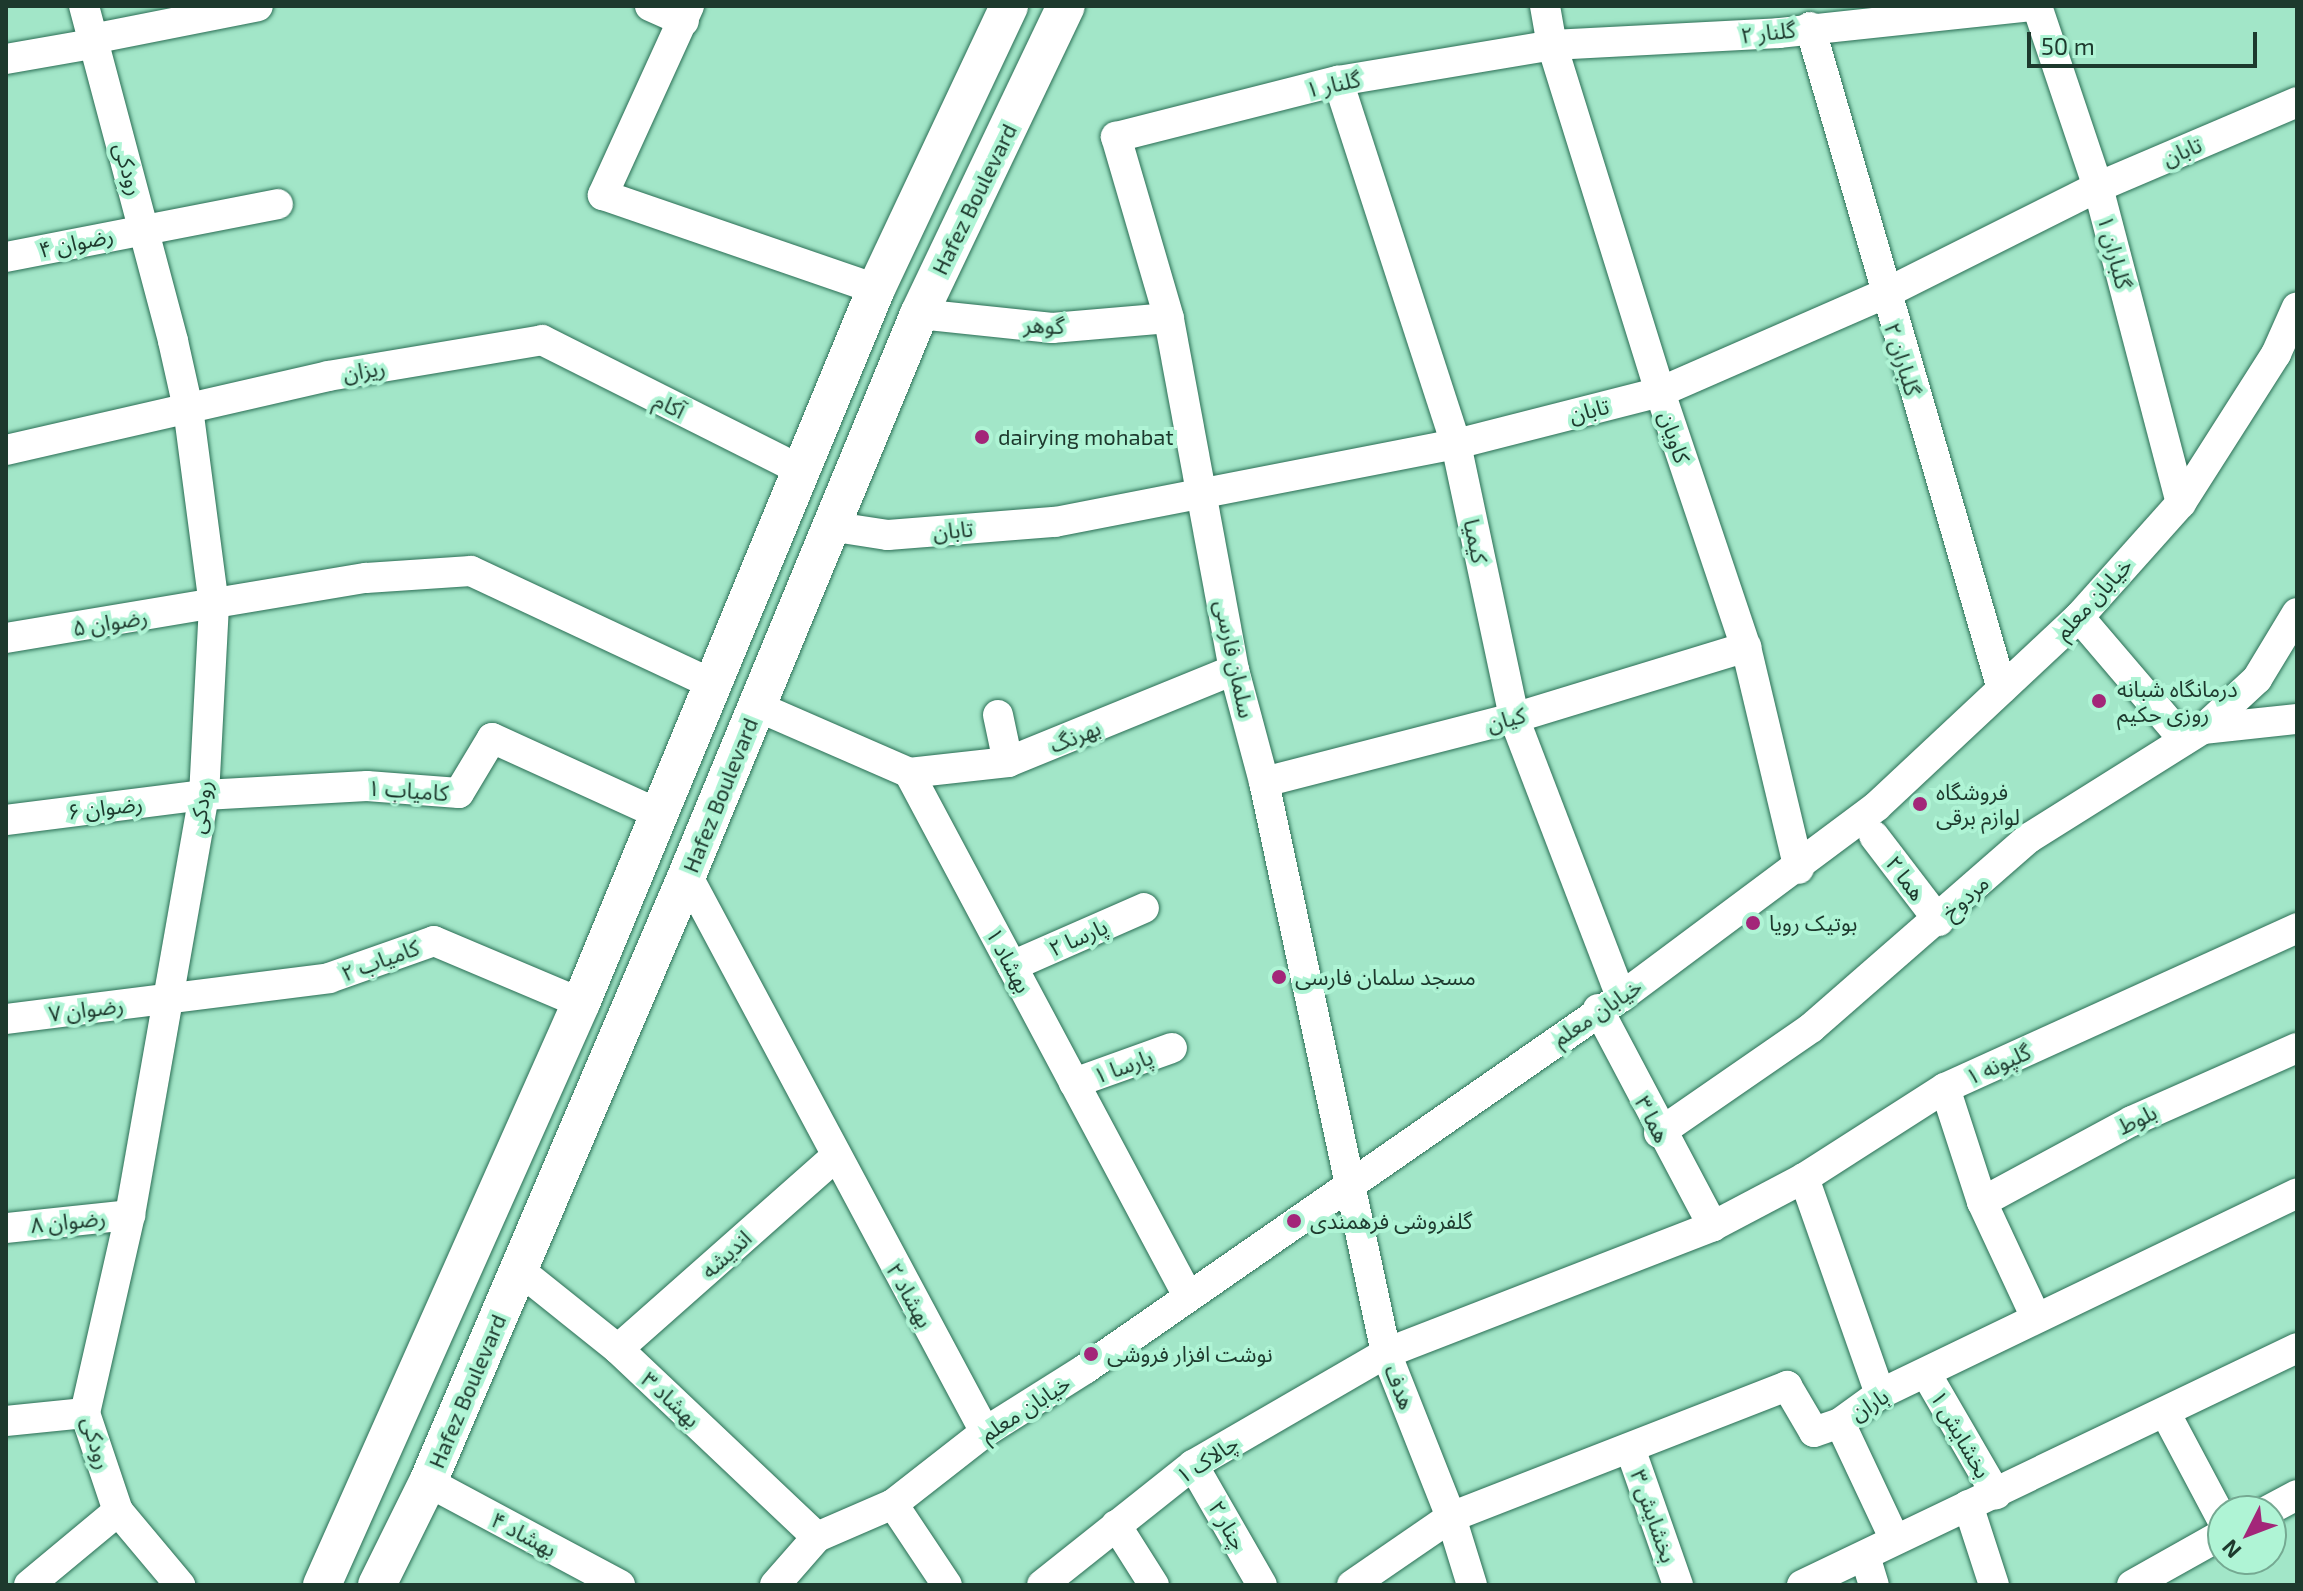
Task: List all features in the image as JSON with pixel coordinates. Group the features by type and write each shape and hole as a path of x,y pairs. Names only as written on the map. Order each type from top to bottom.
{"main road":[{"path":"322,1585 581,1003 799,469 876,289 1009,6"},
{"name":"Hafez Boulevard","path":"377,1585 428,1482 687,875 919,314 1066,6"}],"street":[{"name":"رودکی","path":"84,6 146,228 188,408 214,605 204,795 130,1215 85,1413 118,1511 180,1585"},
{"path":"6,59 258,6"},
{"path":"650,6 686,13 603,195 876,289"},
{"name":"کاویان","path":"1545,6 1552,45 1660,392 1746,647 1799,869"},
{"name":"گلنار ۲","path":"1552,45 1780,20 1810,27 2034,6"},
{"name":"گلباران ۱","path":"2034,6 2098,187 2181,503"},
{"name":"گلباران ۲","path":"1810,27 1884,294 2002,689"},
{"name":"گلنار ۱","path":"1116,137 1338,81 1552,45"},
{"name":"کیمیا","path":"1338,81 1456,444 1514,718 1609,1003"},
{"name":"تابان","path":"829,526 888,535 1055,522 1456,444 1660,392 1884,294 2098,187 2297,102"},
{"name":"سلمان فارسی","path":"1116,137 1169,318 1234,670 1264,782 1350,1182"},
{"name":"رضوان ۴","path":"6,257 278,204"},
{"name":"خیابان معلم","path":"775,1585 817,1537 893,1504 985,1432 1085,1369 1187,1294 1799,869 1877,806 2079,617 2181,503 2276,354 2297,307"},
{"name":"گوهر","path":"919,314 1052,328 1169,318"},
{"name":"ریزان","path":"6,450 328,376 542,340"},
{"name":"آکام","path":"542,340 799,469"},
{"name":"رضوان ۵","path":"6,638 366,578 471,571 712,684"},
{"path":"2079,617 2193,734 2257,679 2297,613"},
{"name":"کیان","path":"1264,782 1514,718 1746,647"},
{"name":"بهرنگ","path":"909,773 1008,762 1234,670"},
{"path":"756,706 909,773"},
{"path":"998,715 1008,762"},
{"name":"مردوخ","path":"1659,1133 1811,1028 1939,921 2029,838 2193,734 2297,719"},
{"name":"کامیاب ۱","path":"204,795 367,786 459,793 492,738 659,814"},
{"name":"بهشاد ۱","path":"909,773 1187,1294"},
{"name":"رضوان ۶","path":"6,820 204,795"},
{"name":"هما ۲","path":"1874,836 1939,921"},
{"name":"بهشاد ۲","path":"687,875 834,1158 985,1432"},
{"name":"پارسا ۲","path":"1012,966 1144,908"},
{"name":"گلپونه ۱","path":"1713,1226 1804,1178 1945,1088 2297,928"},
{"name":"کامیاب ۲","path":"166,998 329,978 434,941 581,1003"},
{"name":"رضوان ۷","path":"6,1019 166,998"},
{"name":"هما ۳","path":"1609,1003 1659,1133 1713,1226"},
{"name":"پارسا ۱","path":"1074,1083 1172,1048"},
{"name":"بلوط","path":"1982,1202 2132,1121 2297,1048"},
{"path":"1945,1088 1982,1202 2036,1318"},
{"name":"اندیشه","path":"618,1349 834,1158"},
{"path":"1804,1178 1880,1394"},
{"name":"هدف","path":"1350,1182 1386,1353 1451,1517 1472,1585"},
{"name":"باران","path":"1352,1585 1451,1517 1787,1386 1814,1432 1840,1423 1880,1394 1927,1375 2036,1318 2297,1193"},
{"name":"رضوان ۸","path":"6,1228 130,1215"},
{"name":"چالاک ۱","path":"1042,1585 1193,1465 1386,1353 1713,1226"},
{"name":"بهشاد ۳","path":"518,1269 618,1349 817,1537"},
{"path":"1802,1585 2166,1414 2297,1348"},
{"name":"بخشایش ۱","path":"1927,1375 1996,1494"},
{"path":"6,1421 85,1413"},
{"path":"2166,1414 2209,1495"},
{"path":"1840,1423 1895,1540"},
{"name":"بخشایش ۳","path":"1630,1448 1678,1585"},
{"name":"چنار ۲","path":"1193,1465 1262,1585"},
{"name":"بهشاد ۴","path":"428,1482 620,1585"},
{"path":"893,1504 947,1585"},
{"path":"1968,1505 1994,1585"},
{"path":"29,1585 118,1511"},
{"path":"1116,1525 1154,1585"},
{"path":"2132,1585 2207,1543"},
{"path":"1865,1556 1874,1585"}],"place":[{"name":"dairying mohabat","path":"982,437"},
{"name":"درمانگاه شبانه روزی حکیم","path":"2099,701"},
{"name":"فروشگاه لوازم برقی","path":"1920,804"},
{"name":"بوتیک رویا","path":"1753,923"},
{"name":"مسجد سلمان فارسی","path":"1279,977"},
{"name":"گلفروشی فرهمندی","path":"1294,1221"},
{"name":"نوشت افزار فروشی","path":"1091,1354"}]}
